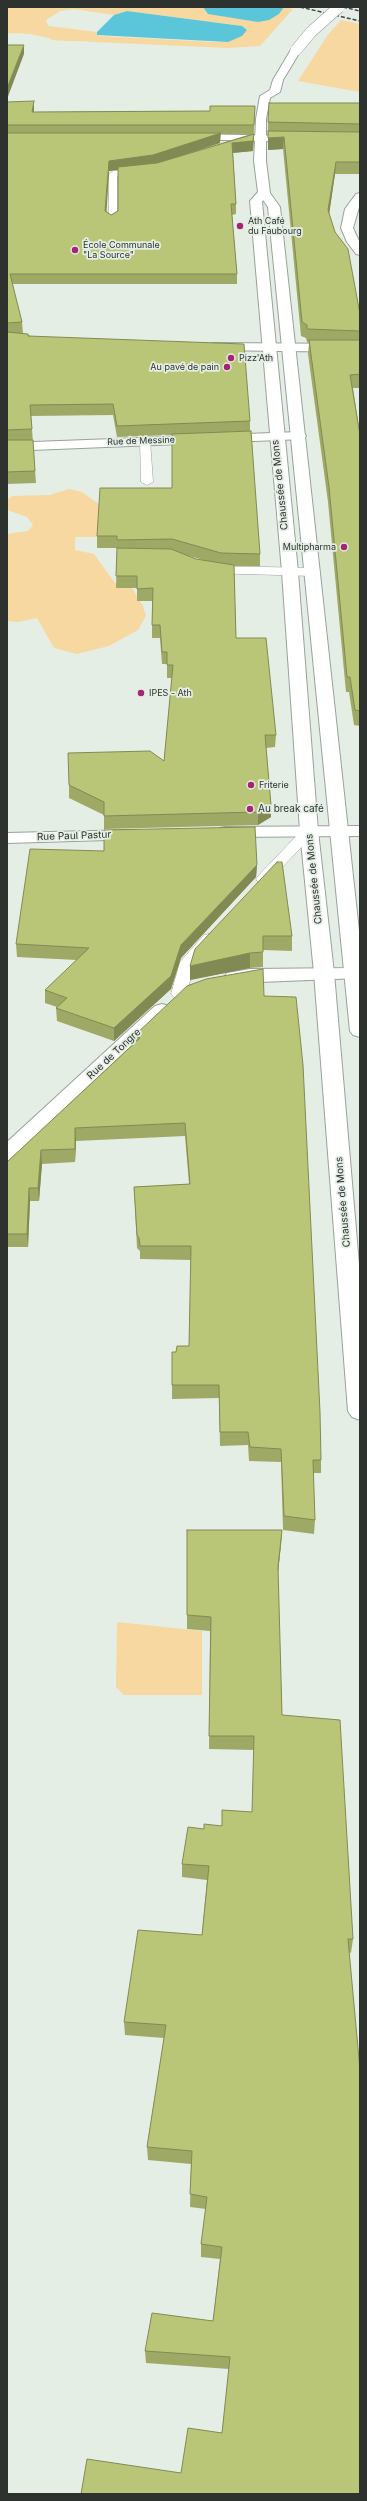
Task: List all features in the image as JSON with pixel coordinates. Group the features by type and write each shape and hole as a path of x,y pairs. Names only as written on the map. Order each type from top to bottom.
{"main road":[{"path":"265,96 275,92 278,80 296,50 312,32 339,7"},
{"path":"260,85 259,89 265,96"},
{"path":"265,96 256,138 264,193 274,207 300,436 360,1031"},
{"path":"179,137 307,139"},
{"name":"Chaussée de Mons","path":"264,193 256,201 276,436 290,572 309,831 324,973 360,1411"},
{"path":"360,196 351,209 347,228 360,251"},
{"path":"203,346 360,348"},
{"name":"Rue de Messine","path":"7,447 145,440 300,436"},
{"path":"210,833 360,831"},
{"name":"Rue Paul Pastur","path":"7,838 155,834"},
{"name":"Rue de Tongre","path":"7,1154 179,994 206,983 250,975 324,973 354,974"}],"lane":[{"path":"226,148 256,138"},
{"path":"112,221 113,174 154,169"},
{"path":"145,440 147,482"},
{"path":"200,567 221,571 314,572"},
{"path":"254,888 309,831"},
{"path":"179,994 187,962 218,928"}],"shaded area":[{"path":"7,7 285,7 293,9 260,46 228,48 50,40 53,39 30,34 7,33","holes":["74,9 114,15 127,11 242,26 247,30 228,42 214,42 100,36 97,35 97,32 48,26 46,20 60,11"]},
{"path":"341,20 360,24 360,92 298,81 327,36"},
{"path":"69,489 82,492 100,505 121,537 75,537 75,550 94,554 115,583 132,588 143,606 146,616 138,630 109,646 77,654 54,648 37,618 18,622 7,621 7,534 28,531 33,525 27,517 7,510 7,500 12,496 50,495"},
{"path":"117,1622 202,1631 202,1695 124,1695 116,1687"}],"water":[{"path":"127,11 242,26 247,30 242,36 228,42 97,35 97,32 114,15"}],"building":[{"path":"7,45 24,45 7,88"},
{"path":"34,101 32,112 210,111 210,106 255,106 254,125 7,125 7,102"},
{"path":"269,103 360,103 360,124 268,122"},
{"path":"268,131 360,132 360,162 336,162 328,210 335,232 348,249 360,314 360,331 307,329 307,325 302,322 284,137 268,138"},
{"path":"7,133 221,133 153,155 109,161 105,211 111,215 118,211 118,167 157,163 254,134 253,141 232,143 236,204 231,204 237,274 10,274 22,322 7,323"},
{"path":"7,332 28,334 28,336 244,344 250,421 117,426 113,404 30,405 32,429 7,430"},
{"path":"309,340 360,340 360,374 350,375 360,435 360,711 355,710 350,677 347,677 329,487"},
{"path":"251,431 260,554 221,553 172,539 117,540 117,536 97,536 100,488 172,488 172,434"},
{"path":"7,440 33,440 35,471 7,472"},
{"path":"117,548 171,549 196,559 234,565 236,638 266,638 276,735 265,735 271,805 258,812 104,816 104,802 69,785 68,753 150,751 164,761 173,665 167,665 167,652 162,652 160,625 152,625 153,588 137,589 137,576 116,576"},
{"path":"255,827 257,865 181,945 171,976 114,1028 56,1008 67,998 45,990 89,948 16,944 30,849 104,851 104,830"},
{"path":"277,862 282,862 292,936 263,936 263,952 250,953 190,966 195,949"},
{"path":"263,969 264,996 296,997 303,1065 320,1412 321,1460 313,1460 315,1520 284,1516 281,1449 250,1447 248,1432 220,1432 219,1385 172,1385 172,1352 176,1352 177,1346 189,1346 191,1246 140,1246 137,1235 134,1187 190,1184 185,1123 75,1128 75,1149 41,1150 38,1188 29,1188 27,1234 7,1234 7,1162 140,1038 134,1036 187,986 206,979"},
{"path":"187,1530 282,1530 278,1567 282,1715 340,1720 353,1939 348,1939 360,2070 360,2494 81,2494 87,2459 181,2473 188,2428 222,2433 230,2357 145,2351 152,2313 213,2321 222,2247 201,2244 207,2197 190,2194 192,2151 147,2147 166,2025 124,2022 138,1930 202,1935 209,1866 182,1864 188,1827 204,1829 204,1824 222,1826 222,1810 252,1812 254,1736 209,1736 211,1617 187,1615"}],"waterway":[{"path":"219,7 258,13 268,7"}],"railway":[{"path":"300,7 360,21"},
{"path":"343,7 360,11"}],"place":[{"name":"Ath Café du Faubourg","path":"240,226"},
{"name":"École Communale \"La Source\"","path":"75,250"},
{"name":"Pizz'Ath","path":"231,358"},
{"name":"Au pavé de pain","path":"227,367"},
{"name":"Multipharma","path":"344,547"},
{"name":"IPES - Ath","path":"141,693"},
{"name":"Friterie","path":"251,785"},
{"name":"Au break café","path":"250,809"}]}
